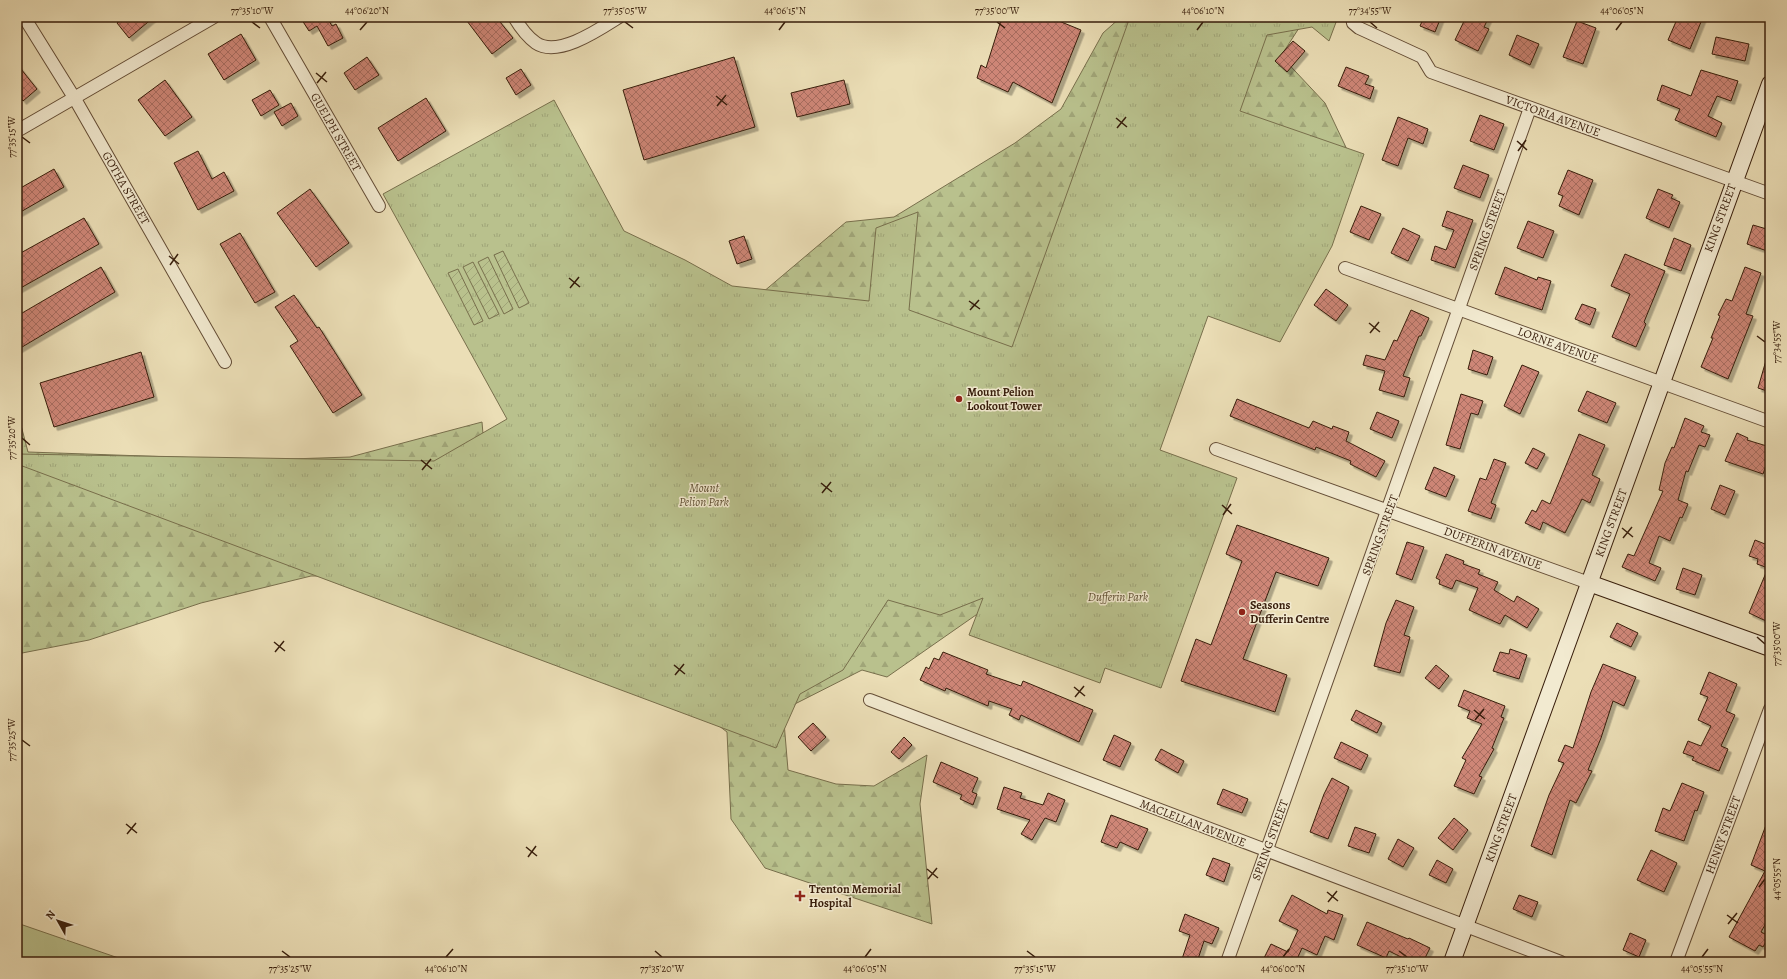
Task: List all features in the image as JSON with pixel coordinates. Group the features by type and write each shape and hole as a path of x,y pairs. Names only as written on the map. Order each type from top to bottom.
{"street":[{"name":"GOTHA STREET","path":"24,17 75,99 225,362"},
{"path":"17,131 75,99 214,17"},
{"name":"GUELPH STREET","path":"270,17 379,206"},
{"path":"514,17 522,31 541,45 555,48 573,43 619,17"},
{"name":"VICTORIA AVENUE","path":"1352,17 1354,23 1359,28 1422,58 1431,72 1770,194"},
{"name":"KING STREET","path":"1452,962 1770,84"},
{"name":"SPRING STREET","path":"1227,962 1530,108"},
{"name":"LORNE AVENUE","path":"1345,268 1460,308 1661,384 1770,422"},
{"name":"DUFFERIN AVENUE","path":"1216,449 1770,648"},
{"name":"MACLELLAN AVENUE","path":"870,700 1562,962"},
{"name":"HENRY STREET","path":"1676,962 1770,709"}],"green space":[{"name":"Mount Pelion Park","path":"1121,17 1268,17 1299,28 1281,56 1325,103 1351,158 1243,151 996,601 887,677 862,670 783,710 788,770 836,784 874,786 927,755 920,804 932,924 765,868 731,819 727,732 584,623 432,576 311,576 201,603 89,640 17,654 17,410 28,452 260,460 350,457 482,422 485,458 724,325 846,222 894,217 1015,143 1061,109 1103,33"},
{"name":"Mount Pelion Park","path":"1130,17 1338,17 1329,41 1312,27 1267,35 1240,111 1364,154 1332,246 1280,342 1208,316 1160,450 1237,478 1161,688 1105,668 1100,683 969,635 983,598 940,615 888,600 843,670 800,694 776,748 17,464 17,454 434,461 507,419 383,194 554,100 624,231 685,260 732,286 869,301 876,228 918,212 909,310 1012,347"},
{"path":"503,251 529,303 519,308 494,255"},
{"path":"488,257 513,309 504,314 478,262"},
{"path":"473,262 499,314 489,319 463,267"},
{"path":"458,269 483,321 474,325 448,273"},
{"path":"17,923 130,962 17,962"}],"building":[{"path":"124,17 154,17 129,38 117,23"},
{"path":"300,17 331,17 328,19 332,26 336,24 343,38 328,46 317,26 309,31"},
{"path":"473,17 496,17 513,38 492,54 467,21"},
{"path":"1002,17 1049,17 1081,30 1052,103 1013,82 1008,92 977,78 981,65 986,68"},
{"path":"1424,17 1441,17 1435,32 1420,26"},
{"path":"1466,17 1489,17 1484,27 1489,29 1478,51 1455,40"},
{"path":"1678,17 1703,17 1690,49 1668,40"},
{"path":"1577,21 1596,28 1583,64 1563,57"},
{"path":"241,34 256,60 224,80 208,54"},
{"path":"1517,35 1539,44 1530,65 1509,55"},
{"path":"1716,37 1749,44 1745,61 1712,54"},
{"path":"1293,41 1305,51 1287,72 1275,61"},
{"path":"367,57 379,75 355,90 344,73"},
{"path":"734,57 755,127 644,160 623,90"},
{"path":"17,64 37,89 23,101 17,93"},
{"path":"1346,67 1369,76 1365,84 1374,87 1370,99 1338,86"},
{"path":"521,69 531,85 516,95 506,78"},
{"path":"1701,70 1738,81 1731,101 1717,96 1708,116 1722,123 1716,137 1675,120 1680,109 1657,100 1662,85 1691,96"},
{"path":"165,80 192,117 165,136 138,100"},
{"path":"844,80 850,104 797,117 791,93"},
{"path":"270,90 279,105 261,116 252,100"},
{"path":"426,98 446,131 398,161 378,128"},
{"path":"291,103 298,116 282,126 274,112"},
{"path":"1480,115 1504,124 1494,150 1470,141"},
{"path":"1398,117 1428,129 1423,144 1408,138 1398,166 1382,160"},
{"path":"198,151 212,179 224,172 234,191 198,210 174,163"},
{"path":"1463,165 1489,175 1480,198 1454,188"},
{"path":"54,169 64,187 17,214 17,190"},
{"path":"1568,170 1593,180 1579,215 1559,206 1563,196 1558,194"},
{"path":"310,189 349,243 316,267 277,213"},
{"path":"1658,189 1673,195 1671,198 1680,202 1669,228 1646,218"},
{"path":"1361,206 1381,214 1369,240 1350,232"},
{"path":"1447,211 1473,220 1455,268 1431,260 1435,246 1446,250 1454,230 1442,226"},
{"path":"84,218 99,244 17,290 17,255"},
{"path":"1528,221 1554,231 1543,258 1517,248"},
{"path":"1753,225 1770,230 1770,252 1747,244"},
{"path":"1403,228 1420,236 1408,261 1391,253"},
{"path":"240,233 275,292 255,303 220,244"},
{"path":"744,236 752,259 737,264 729,241"},
{"path":"1674,238 1691,245 1681,271 1664,265"},
{"path":"1625,254 1665,271 1644,322 1646,324 1636,347 1612,337 1630,294 1611,286"},
{"path":"101,267 115,292 17,350 17,316"},
{"path":"1505,267 1537,280 1538,277 1551,281 1542,310 1495,294"},
{"path":"1745,267 1761,273 1746,314 1753,316 1728,379 1701,367 1713,338 1711,338 1720,316 1718,315 1726,299 1732,301"},
{"path":"1326,289 1348,305 1336,321 1314,305"},
{"path":"294,295 317,328 319,327 362,395 333,413 290,346 298,341 275,307"},
{"path":"1582,304 1596,309 1590,325 1575,319"},
{"path":"1411,310 1429,318 1421,336 1419,336 1403,376 1410,378 1404,397 1379,390 1385,371 1363,365 1366,355 1385,360 1394,340 1397,341"},
{"path":"1473,350 1493,357 1487,375 1468,369"},
{"path":"141,352 154,397 54,427 40,383"},
{"path":"1767,357 1770,358 1770,392 1758,388"},
{"path":"1522,365 1539,372 1520,414 1504,406"},
{"path":"1587,391 1616,403 1607,423 1578,411"},
{"path":"1461,394 1483,401 1478,415 1471,413 1460,449 1446,445"},
{"path":"1237,399 1309,428 1313,421 1332,429 1333,426 1349,432 1346,441 1385,461 1376,477 1350,464 1351,461 1316,447 1315,450 1230,416"},
{"path":"1377,412 1399,421 1392,438 1370,429"},
{"path":"1685,418 1704,426 1701,432 1710,435 1705,447 1699,445 1688,472 1686,471 1678,500 1688,504 1682,518 1680,517 1670,541 1659,536 1649,563 1661,568 1655,581 1622,567 1628,554 1634,556 1663,491 1659,490 1665,463 1672,447 1674,448"},
{"path":"1737,433 1748,438 1747,440 1770,447 1770,454 1763,474 1725,461"},
{"path":"1579,434 1605,445 1592,475 1600,479 1590,503 1582,499 1565,533 1543,522 1540,530 1525,523 1532,510 1536,512 1542,500 1550,504"},
{"path":"1533,448 1545,454 1537,469 1525,463"},
{"path":"1494,459 1506,463 1491,503 1496,505 1491,519 1468,511 1480,478 1486,480"},
{"path":"1434,467 1455,476 1446,497 1425,489"},
{"path":"1720,485 1735,491 1725,515 1711,509"},
{"name":"Seasons Dufferin Centre","path":"1237,525 1329,558 1318,586 1276,572 1243,659 1287,675 1275,712 1181,681 1196,639 1211,645 1242,561 1226,554"},
{"path":"1755,540 1770,546 1770,612 1766,621 1749,613 1768,568 1757,564 1758,559 1749,556"},
{"path":"1407,542 1424,547 1412,580 1396,574"},
{"path":"1446,554 1464,561 1463,564 1480,570 1478,574 1498,582 1494,590 1514,602 1517,596 1539,609 1527,628 1505,615 1500,624 1469,610 1478,588 1456,580 1452,589 1439,584 1440,580 1436,578"},
{"path":"1683,568 1702,575 1695,595 1676,589"},
{"path":"1396,600 1414,607 1404,635 1410,637 1400,673 1374,666 1386,623"},
{"path":"1617,623 1638,633 1631,647 1610,637"},
{"path":"1510,649 1527,655 1519,679 1493,671 1500,652 1509,654"},
{"path":"943,652 988,670 986,674 1021,686 1023,681 1093,710 1079,742 1021,715 1019,720 1009,715 1012,709 989,701 988,706 946,688 945,691 920,680 926,667 929,669 934,658 939,660"},
{"path":"1603,664 1636,677 1624,706 1613,701 1601,738 1588,770 1592,771 1576,803 1570,800 1552,855 1531,846 1549,795 1564,763 1558,761 1565,745 1573,748 1591,692"},
{"path":"1436,665 1449,676 1439,689 1425,678"},
{"path":"1709,672 1737,684 1726,711 1735,715 1721,746 1728,749 1719,771 1692,760 1694,757 1683,753 1688,741 1701,746 1711,726 1698,720 1708,697 1700,694"},
{"path":"1464,690 1505,706 1501,717 1504,718 1492,748 1494,749 1479,776 1482,777 1474,794 1454,786 1466,760 1462,758 1482,724 1467,718 1470,711 1458,706"},
{"path":"1356,710 1382,723 1377,733 1351,720"},
{"path":"813,723 826,737 811,751 798,737"},
{"path":"1114,735 1131,743 1120,767 1103,760"},
{"path":"904,737 912,745 899,759 891,752"},
{"path":"1341,742 1368,755 1361,770 1334,758"},
{"path":"1161,749 1184,761 1178,773 1155,760"},
{"path":"941,762 978,778 972,792 977,794 973,805 960,799 962,795 933,782"},
{"path":"1332,778 1349,787 1328,839 1310,832 1324,794"},
{"path":"1682,783 1704,792 1697,811 1695,810 1684,841 1655,831 1663,808 1670,811"},
{"path":"1004,787 1022,793 1020,798 1043,805 1048,793 1065,800 1056,822 1045,818 1032,840 1021,834 1030,820 997,809"},
{"path":"1223,789 1248,799 1242,813 1217,804"},
{"path":"1111,815 1148,829 1138,850 1120,842 1117,848 1101,842"},
{"path":"1769,817 1770,916 1761,932 1769,936 1763,947 1759,945 1755,951 1729,937 1765,871 1751,865"},
{"path":"1454,818 1468,830 1453,850 1438,838"},
{"path":"1355,827 1376,834 1369,853 1348,846"},
{"path":"1398,839 1414,848 1403,867 1388,859"},
{"path":"1651,850 1677,863 1664,892 1637,880"},
{"path":"1213,858 1230,864 1224,882 1206,875"},
{"path":"1437,860 1453,869 1446,883 1429,875"},
{"path":"1292,895 1327,914 1328,910 1343,915 1334,940 1325,936 1317,955 1302,948 1298,957 1309,962 1262,962 1271,944 1288,952 1298,930 1279,921"},
{"path":"1519,895 1538,902 1532,917 1513,909"},
{"path":"1185,914 1219,928 1212,944 1204,941 1197,962 1181,962 1190,935 1179,931"},
{"path":"1367,922 1408,939 1409,938 1430,948 1423,962 1411,962 1389,951 1386,958 1357,945"},
{"path":"1630,933 1646,940 1639,957 1623,950"}],"place":[{"name":"Mount Pelion Lookout Tower","path":"959,399"},
{"name":"Seasons Dufferin Centre","path":"1242,612"},
{"name":"Trenton Memorial Hospital","path":"800,896"}],"park label":[{"name":"Dufferin Park","path":"1118,597"}]}
